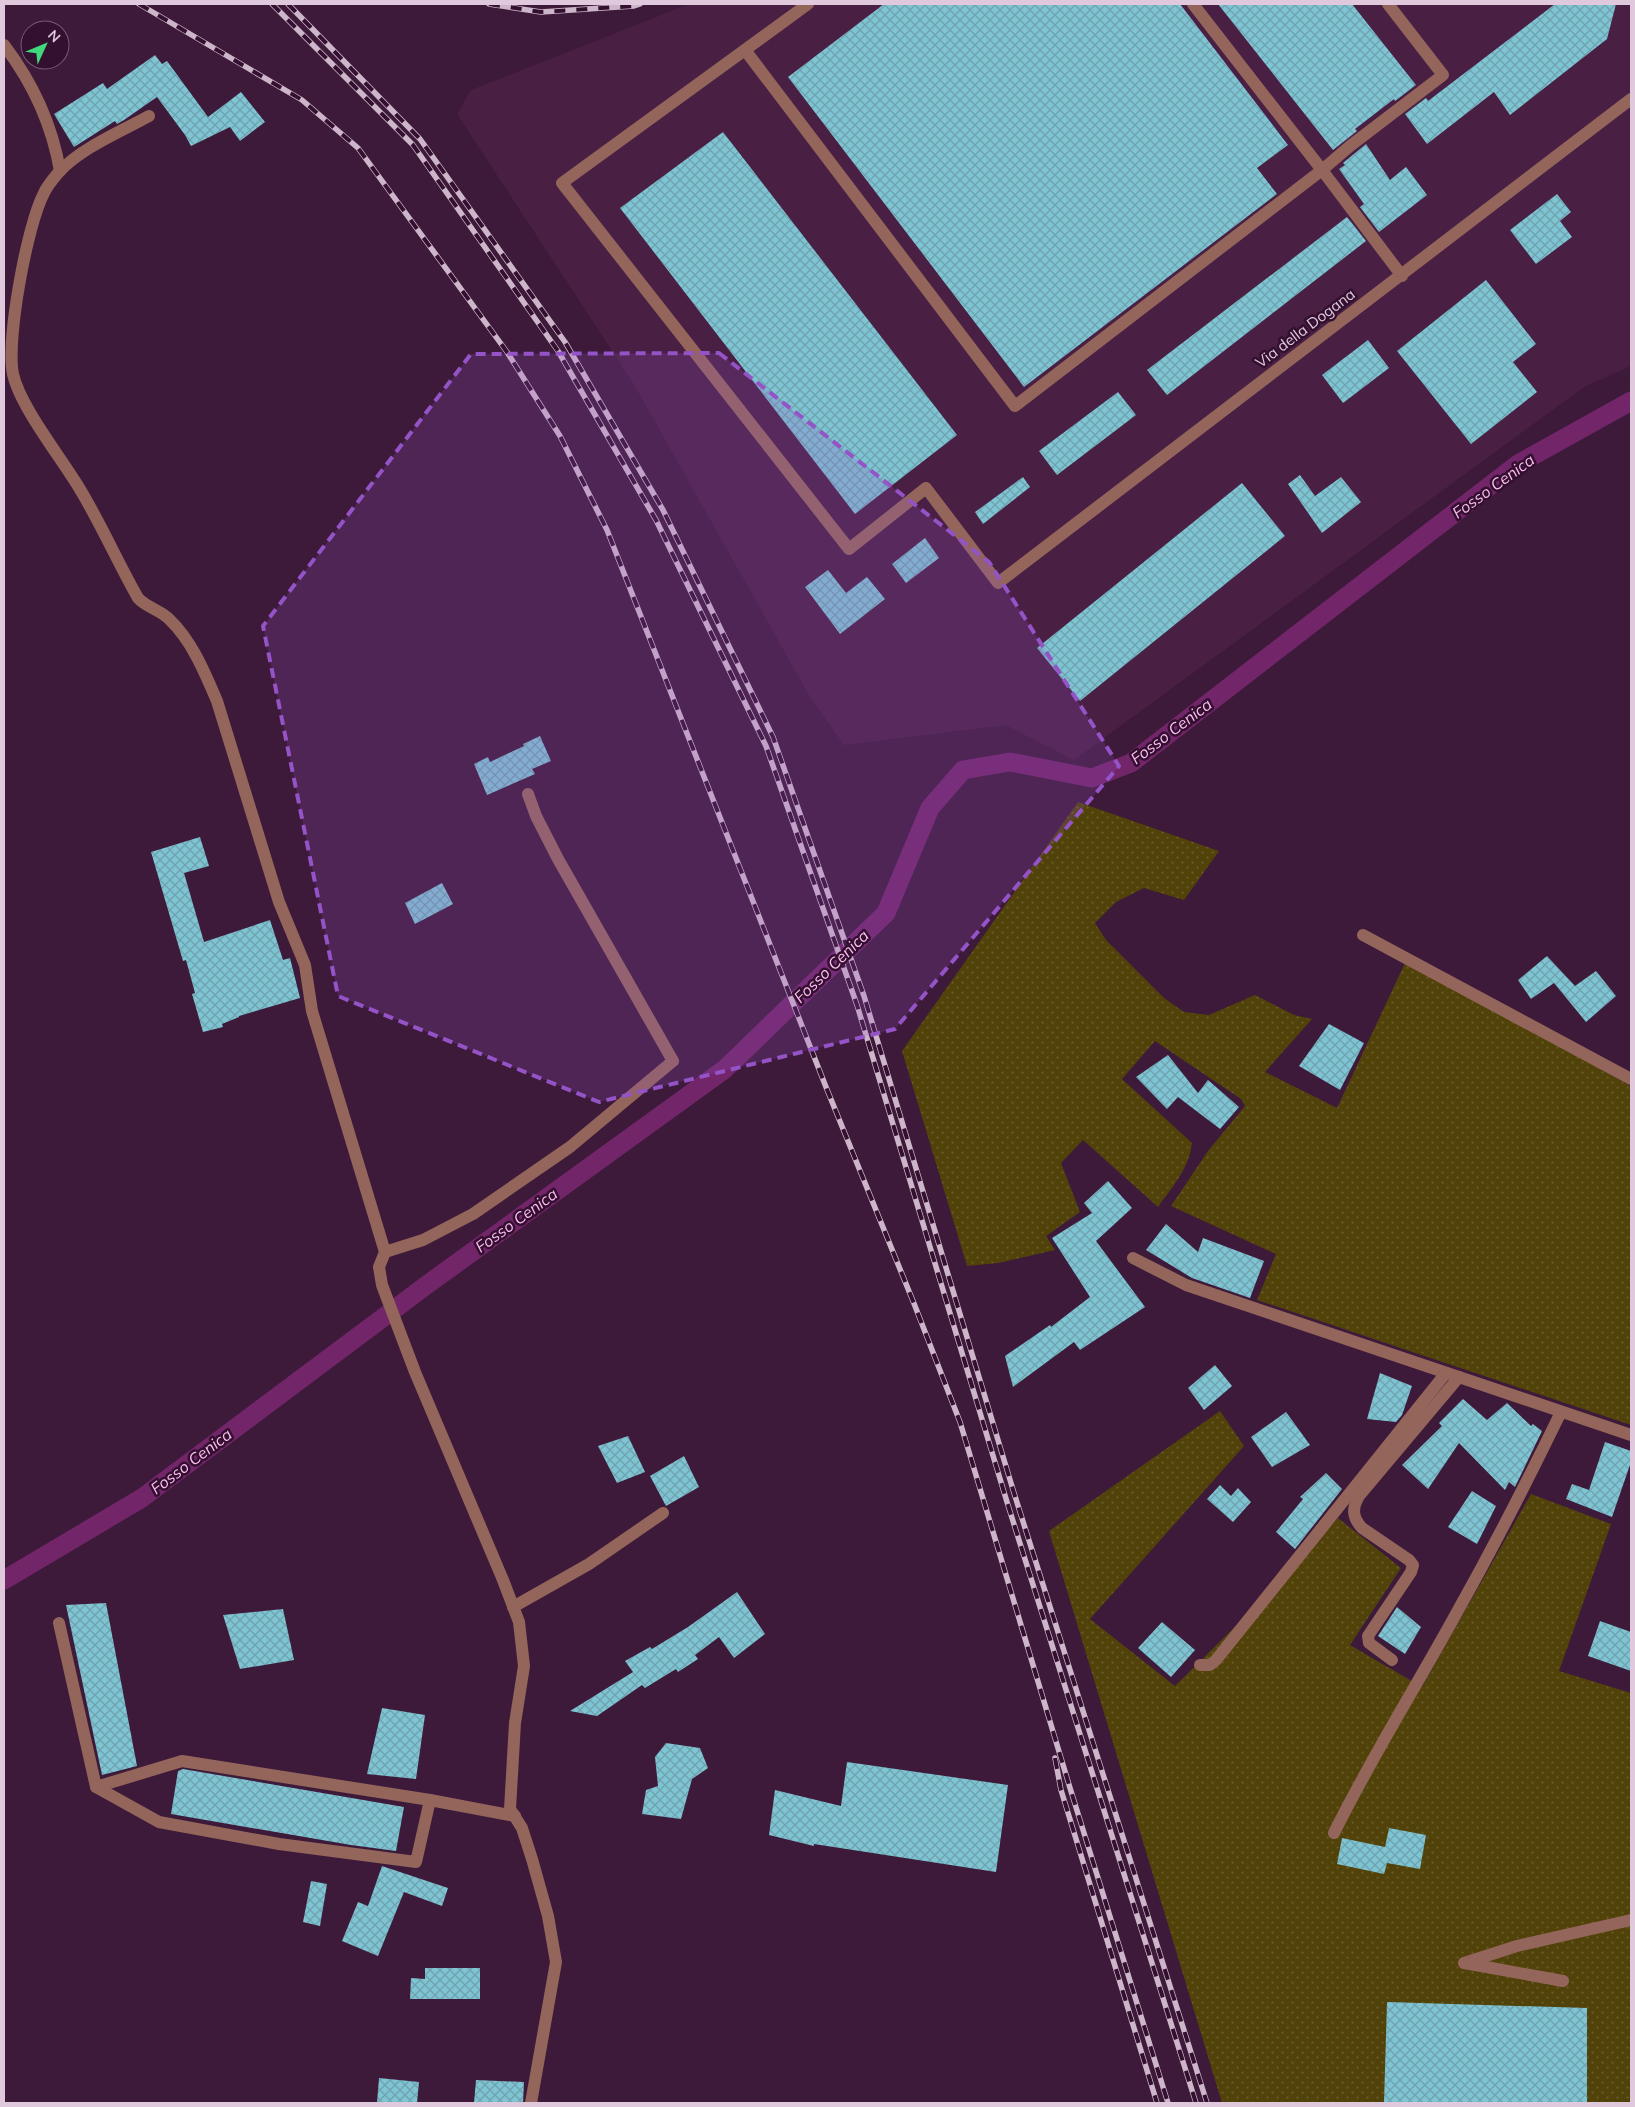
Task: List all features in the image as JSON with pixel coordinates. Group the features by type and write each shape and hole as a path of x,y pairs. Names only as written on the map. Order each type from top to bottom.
{"street":[{"path":"808,4 745,50 1015,406 1443,75 1388,4"},
{"path":"1193,4 1402,276"},
{"path":"4,45 30,83 41,106 55,142 60,170"},
{"name":"Via della Dogana","path":"745,50 562,183 849,549 926,488 998,582 1402,276 1631,99"},
{"path":"149,116 81,153 60,170 44,192 36,212 26,253 12,333 13,375 27,406 82,493 138,598 144,605 168,618 178,628 202,666 214,692 279,902 305,965 312,1012 385,1252 380,1267 382,1285 519,1622 524,1666 515,1732 510,1809 522,1828 532,1858 548,1916 556,1962 531,2103"},
{"path":"385,1252 424,1240 450,1228 473,1214 570,1147 673,1061 558,859 536,816 528,794"},
{"path":"1363,934 1631,1079"},
{"path":"1133,1258 1186,1285 1631,1435"},
{"path":"1200,1665 1210,1665 1216,1660 1446,1373"},
{"path":"1392,1660 1369,1643 1368,1636 1411,1572 1412,1565 1409,1560 1362,1528 1356,1521 1354,1505 1459,1378"},
{"path":"1334,1833 1356,1790 1456,1614 1526,1484 1561,1412"},
{"path":"513,1607 589,1564 663,1513"},
{"path":"59,1624 96,1787 159,1822 279,1844 416,1862 430,1800"},
{"path":"96,1787 182,1762 430,1800 515,1816"},
{"path":"1562,1981 1464,1963 1517,1946 1631,1920"}],"highlighted area":[{"path":"719,353 989,562 1119,766 895,1029 599,1102 338,996 263,626 471,354"}],"shaded area":[{"path":"689,4 1631,4 1631,366 1584,387 1074,760 1006,725 844,745 809,695 635,386 457,114 471,90"},
{"path":"1078,802 1219,851 1184,900 1144,888 1116,902 1095,923 1106,940 1164,998 1184,1012 1209,1015 1255,995 1294,1015 1312,1019 1265,1072 1337,1108 1406,961 1631,1086 1631,1425 1257,1300 1276,1254 1171,1206 1208,1151 1245,1106 1241,1099 1155,1041 1122,1079 1192,1143 1184,1169 1158,1207 1083,1140 1061,1163 1080,1212 1046,1236 1055,1250 998,1263 967,1266 902,1051"},
{"path":"1220,1411 1244,1446 1090,1619 1175,1686 1281,1581 1338,1518 1401,1568 1350,1645 1422,1687 1531,1494 1611,1524 1559,1671 1631,1693 1631,2103 1222,2103 1049,1531"}],"building":[{"path":"884,4 1180,4 1288,145 1257,168 1277,194 1024,387 788,77"},
{"path":"1218,4 1352,4 1416,85 1395,101 1394,99 1355,129 1357,131 1333,150"},
{"path":"1555,4 1616,4 1607,39 1510,115 1494,92 1427,144 1405,114 1426,98 1428,101"},
{"path":"155,55 162,64 167,61 208,117 241,92 265,122 240,141 230,127 191,146 157,97 124,120 117,124 115,121 74,147 54,114 103,83 107,89"},
{"path":"723,132 957,435 855,514 620,208"},
{"path":"1366,144 1390,180 1406,167 1427,195 1379,232 1360,207 1364,204 1339,169 1345,165 1343,163"},
{"path":"1557,194 1571,212 1560,221 1572,237 1536,264 1510,230"},
{"path":"1347,217 1366,241 1167,395 1147,370"},
{"path":"1486,280 1536,344 1513,362 1537,392 1471,444 1397,351"},
{"path":"1368,340 1389,368 1343,403 1322,375"},
{"path":"1118,392 1136,415 1057,475 1039,451"},
{"path":"1300,475 1315,496 1341,477 1361,502 1322,533 1288,484"},
{"path":"1023,477 1030,487 983,524 975,512"},
{"path":"1242,483 1285,536 1080,701 1037,648"},
{"path":"925,538 939,558 906,583 892,564"},
{"path":"828,570 846,593 867,577 885,599 840,634 805,587"},
{"path":"540,736 551,761 532,769 535,774 487,795 474,764 488,757 490,762"},
{"path":"200,837 209,866 184,873 204,942 270,920 283,960 290,958 300,998 239,1016 222,1024 223,1027 203,1032 192,994 195,993 186,960 183,961 151,852"},
{"path":"442,883 453,904 415,924 405,903"},
{"path":"1547,956 1575,986 1596,971 1616,996 1586,1022 1554,983 1531,999 1518,980"},
{"path":"1329,1024 1364,1043 1340,1090 1299,1066"},
{"path":"1168,1055 1198,1093 1208,1080 1239,1107 1220,1129 1178,1097 1167,1109 1136,1077"},
{"path":"1108,1181 1132,1208 1096,1241 1145,1307 1080,1350 1074,1342 1013,1387 1005,1356 1050,1325 1051,1327 1090,1297 1052,1238 1092,1213 1084,1203"},
{"path":"1166,1224 1198,1252 1203,1238 1264,1261 1250,1298 1192,1278 1146,1250"},
{"path":"1215,1365 1232,1386 1204,1410 1188,1388"},
{"path":"1380,1373 1412,1386 1402,1415 1396,1422 1367,1419"},
{"path":"1463,1399 1487,1420 1507,1403 1531,1426 1533,1424 1542,1431 1515,1487 1509,1482 1505,1490 1459,1443 1428,1489 1402,1465 1442,1426 1439,1423"},
{"path":"1286,1412 1310,1445 1272,1467 1251,1437"},
{"path":"628,1436 645,1472 617,1483 598,1446"},
{"path":"1605,1442 1631,1451 1631,1462 1612,1517 1566,1499 1572,1484 1589,1490"},
{"path":"684,1456 699,1487 666,1506 650,1476"},
{"path":"1326,1473 1342,1489 1295,1549 1276,1532 1303,1499 1300,1497"},
{"path":"1220,1485 1231,1496 1238,1488 1251,1502 1233,1522 1207,1499"},
{"path":"1472,1491 1496,1506 1477,1544 1448,1527"},
{"path":"737,1592 765,1634 734,1658 719,1637 695,1655 698,1659 678,1672 676,1669 645,1688 642,1685 597,1716 570,1711 633,1672 625,1661 650,1647 652,1649 688,1627"},
{"path":"106,1603 137,1766 102,1775 66,1605"},
{"path":"1397,1607 1421,1627 1405,1654 1378,1636"},
{"path":"283,1609 294,1660 240,1669 223,1615"},
{"path":"1600,1621 1631,1632 1631,1671 1588,1656"},
{"path":"1162,1622 1195,1650 1171,1677 1138,1648"},
{"path":"382,1708 425,1715 416,1779 367,1774"},
{"path":"666,1743 700,1748 708,1768 692,1779 681,1819 642,1814 646,1790 658,1786 655,1757"},
{"path":"847,1762 1008,1785 996,1872 814,1844 814,1846 769,1835 775,1790 841,1806"},
{"path":"183,1769 404,1807 396,1851 171,1814 178,1771"},
{"path":"1389,1828 1426,1835 1420,1869 1387,1863 1384,1874 1337,1864 1342,1838 1385,1847"},
{"path":"382,1866 448,1888 442,1906 404,1892 378,1956 342,1941 358,1902 368,1906"},
{"path":"311,1881 327,1884 320,1926 303,1922"},
{"path":"425,1968 480,1968 480,1999 410,1999 411,1978 425,1979"},
{"path":"1387,2002 1587,2008 1587,2103 1384,2103"},
{"path":"379,2078 419,2082 417,2103 377,2103"},
{"path":"476,2080 524,2082 523,2103 474,2103"}],"waterway":[{"name":"Fosso Cenica","path":"4,1580 142,1498 428,1284 725,1069 886,913 930,808 963,770 1010,762 1092,778 1131,763 1518,464 1631,401"}],"railway":[{"path":"139,4 302,100 358,148 507,352 560,436 607,530 960,1422 1070,1788 1168,2103"},
{"path":"272,4 413,145 558,351 656,520 766,746 857,1005 1007,1502 1196,2103"},
{"path":"288,4 420,139 565,342 663,510 773,737 864,996 1014,1493 1207,2103"},
{"path":"489,4 541,12 634,6 640,4"},
{"path":"1055,1758 1061,1790 1157,2103"}]}
